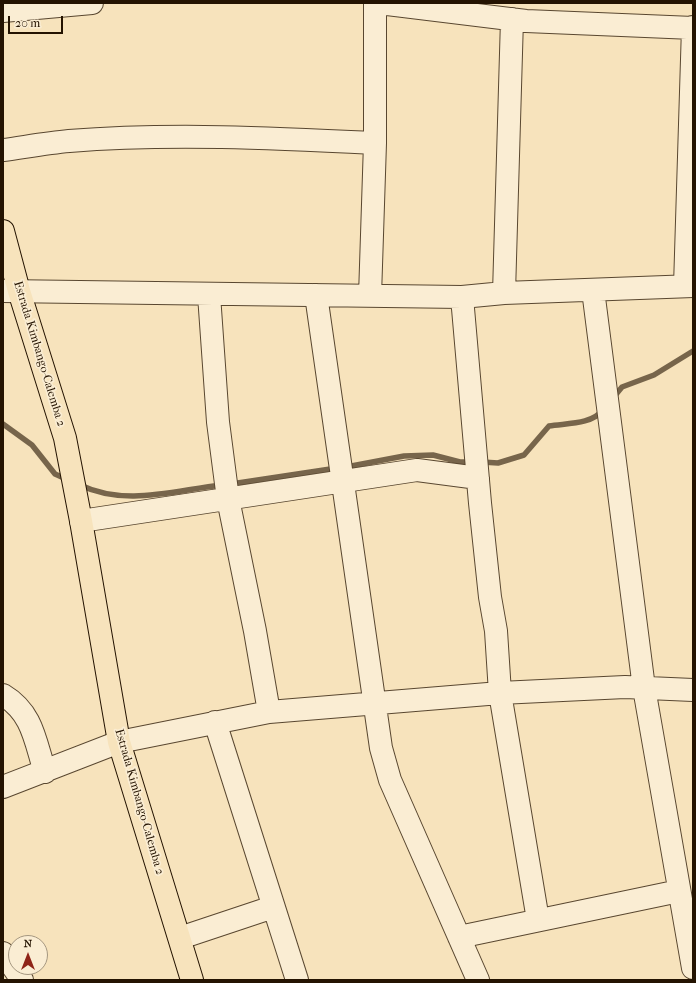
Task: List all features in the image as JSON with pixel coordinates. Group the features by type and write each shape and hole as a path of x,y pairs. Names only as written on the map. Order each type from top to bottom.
{"main road":[{"name":"Estrada Kimbango-Calemba 2","path":"3,231 11,291 65,438 119,742 192,980"}],"street":[{"path":"3,11 92,3"},
{"path":"370,296 375,143 375,3"},
{"path":"11,291 209,295 272,293 462,297 504,293 689,286 693,28 379,3"},
{"path":"504,293 522,14"},
{"path":"3,150 69,141 151,138 262,138 375,143"},
{"path":"593,290 644,688 693,968"},
{"path":"209,295 218,422 228,498 255,631 269,712"},
{"path":"316,295 381,748 390,780 478,980"},
{"path":"462,297 489,589 496,637 500,693 538,920"},
{"path":"79,512 228,498 417,470 478,478"},
{"path":"3,787 45,772 119,742 269,712 374,702 500,693 644,688 693,690"},
{"path":"3,695 19,706 25,714 32,730 45,772"},
{"path":"215,722 297,980"},
{"path":"459,937 679,891"},
{"path":"180,938 273,907"},
{"path":"3,953 22,980"}],"waterway":[{"path":"613,398 622,387 654,375 693,351"},
{"path":"482,462 498,463 524,455 549,426 585,421 598,415 603,410"},
{"path":"3,424 32,445 55,474 66,479"},
{"path":"346,467 404,456 433,455 460,462 473,462"},
{"path":"231,484 337,468"},
{"path":"80,485 97,492 133,496 169,493 222,485"}]}
